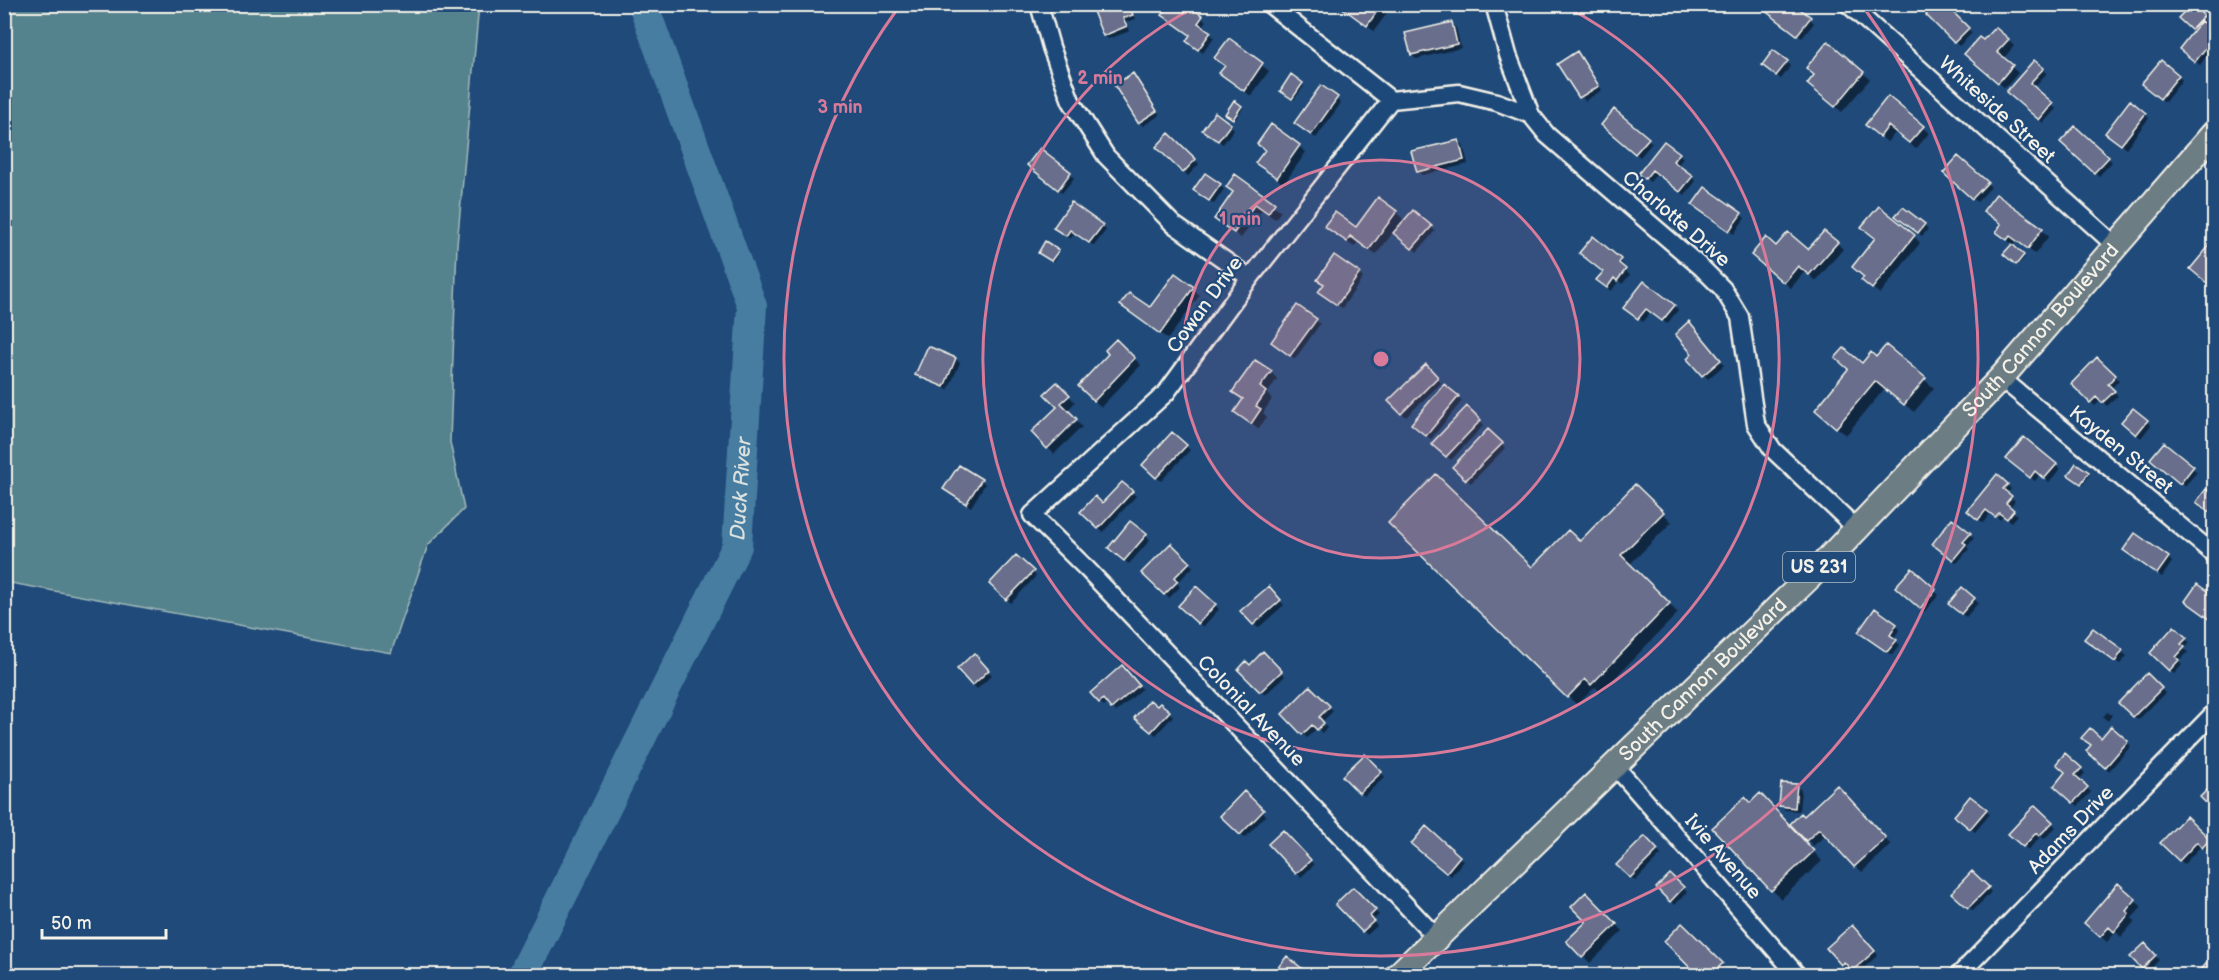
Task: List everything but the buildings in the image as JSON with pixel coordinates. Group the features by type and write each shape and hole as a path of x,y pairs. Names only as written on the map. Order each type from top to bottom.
{"highway":[{"name":"South Cannon Boulevard","path":"1397,975 1616,766 1825,561 2001,378 2214,134"}],"street":[{"path":"1039,4 1051,47 1071,101 1106,156 1173,224 1250,278"},
{"path":"1269,4 1391,100 1459,93 1497,102 1532,115"},
{"name":"Charlotte Drive","path":"1494,4 1508,55 1532,115 1547,135 1702,268 1723,289 1740,317 1756,424 1773,450 1856,528"},
{"name":"Whiteside Street","path":"1848,4 2117,247"},
{"name":"Cowan Drive","path":"1032,515 1166,393 1250,278 1391,100"},
{"name":"Kayden Street","path":"2001,378 2214,554"},
{"name":"Colonial Avenue","path":"1032,515 1096,578 1437,938"},
{"name":"Adams Drive","path":"1958,975 2214,714"},
{"name":"Ivie Avenue","path":"1616,766 1798,975"}],"green space":[{"path":"4,5 479,5 457,245 450,442 464,509 428,545 391,653 5,582"}],"waterway":[{"name":"Duck River","path":"522,976 737,546 752,306 643,4"}]}
